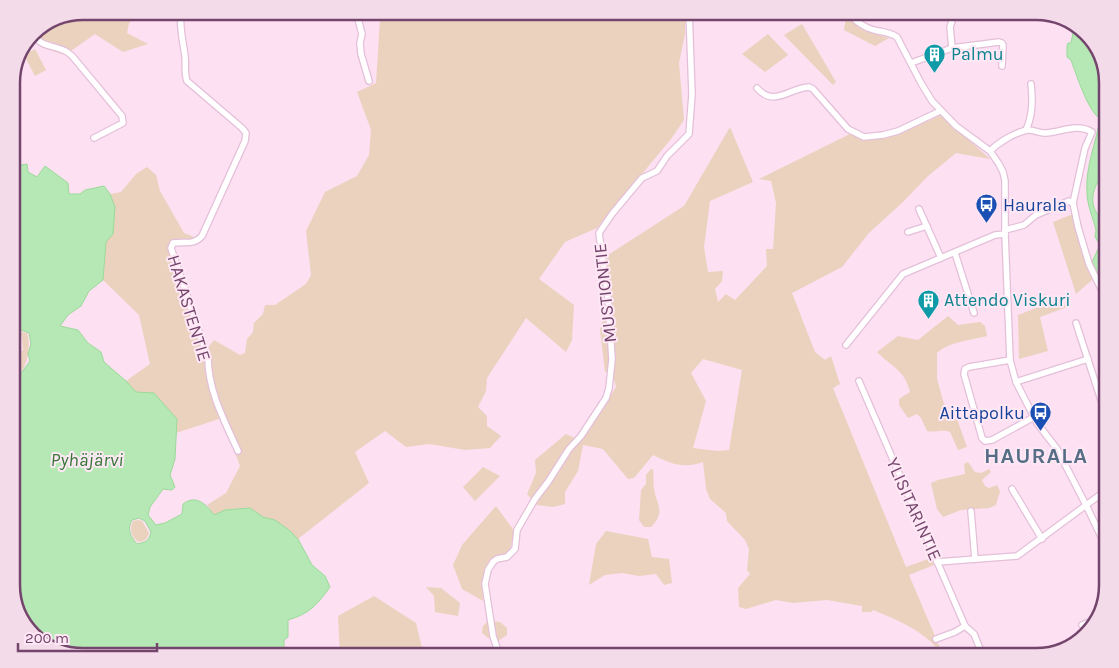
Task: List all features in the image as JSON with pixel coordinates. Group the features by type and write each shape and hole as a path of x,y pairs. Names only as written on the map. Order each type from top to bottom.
{"street":[{"name":"HAKASTENTIE","path":"179,20 185,59 184,72 187,81 246,133 245,141 202,236 197,242 173,242 171,248 208,358 208,373 214,396 238,452"},
{"path":"358,20 362,34 360,43 361,54 369,81"},
{"name":"MUSTIONTIE","path":"497,648 485,584 486,577 493,562 507,557 515,549 517,530 535,499 606,398 611,380 612,359 608,298 599,233 641,179 657,170 667,156 689,134 692,94 689,20"},
{"path":"854,20 864,27 897,37 921,83 940,111 962,131 990,151 999,164 1005,181 1010,360 1016,382 1034,417 1057,450 1099,532"},
{"path":"952,20 950,27 952,48"},
{"path":"36,40 42,44 63,50 73,57 122,116 123,122 94,138"},
{"path":"911,63 952,48 1002,43 1002,66"},
{"path":"1026,130 1030,122 1032,108 1031,84"},
{"path":"758,88 764,96 773,97 809,87 813,89 848,129 864,136 883,135 898,131 940,111"},
{"path":"990,151 1012,136 1026,130 1047,134 1084,128 1092,132 1085,148 1073,203 1089,264 1099,285"},
{"path":"846,345 903,274 1024,225 1043,212 1069,202 1073,203"},
{"path":"919,209 941,258"},
{"path":"908,232 927,226"},
{"path":"955,253 974,313"},
{"path":"1076,323 1099,394"},
{"path":"1016,382 1088,359"},
{"path":"1010,360 965,369 964,374 982,438 985,441 992,440 1034,417"},
{"name":"YLISITARINTIE","path":"859,381 965,626 974,634 980,648"},
{"path":"1012,489 1042,539"},
{"path":"938,562 1017,556 1099,496"},
{"path":"972,511 975,559"},
{"path":"936,639 965,626"}],"shaded area":[{"path":"83,20 132,20 129,23 127,33 148,44 123,52 95,34 65,55 41,47 37,39 48,31 71,21"},
{"path":"380,20 685,20 685,34 679,63 684,120 671,139 597,228 565,242 539,279 574,305 572,340 566,352 526,318 487,378 486,391 478,407 487,416 487,426 501,436 490,448 465,450 429,444 406,447 385,431 355,452 369,483 298,539 274,520 263,517 250,508 225,510 214,515 207,505 226,493 240,466 222,418 176,433 174,422 167,410 163,406 137,393 126,381 150,364 139,315 103,280 106,242 115,207 110,194 121,192 136,174 147,167 156,175 160,191 184,233 194,237 193,240 176,241 168,246 204,353 214,340 240,355 245,353 247,339 253,332 254,323 263,314 265,305 275,305 306,284 311,275 306,231 325,192 357,176 369,155 371,130 357,92 376,83"},
{"path":"845,20 851,20 865,31 889,38 875,46 844,30"},
{"path":"802,24 836,82 833,85 784,35"},
{"path":"768,34 788,55 765,72 742,54"},
{"path":"35,49 46,70 35,76 26,58 29,53"},
{"path":"941,115 990,159 956,153 928,176 869,233 842,267 792,293 815,352 825,360 831,356 840,384 833,388 906,567 931,558 934,565 909,575 940,648 937,648 920,633 893,619 873,610 871,612 862,612 862,606 827,600 793,603 776,600 746,609 739,607 738,588 750,574 747,570 749,549 745,540 727,521 726,513 710,499 706,489 703,462 683,465 666,461 653,455 634,478 628,479 603,449 583,445 578,471 565,492 565,504 553,507 537,505 527,494 536,473 535,460 566,434 581,441 616,387 612,371 605,372 600,330 605,311 601,276 608,255 684,206 730,127 753,182 710,201 704,247 708,272 723,271 722,281 715,289 718,302 726,294 735,300 767,266 766,249 773,249 776,203 771,181 759,179 852,133 856,135 889,136 908,130","holes":["703,359 742,370 729,450 717,451 693,448 706,401 691,373"]},
{"path":"1073,214 1085,263 1093,279 1076,294 1053,222"},
{"path":"1057,300 1067,307 1040,317 1048,351 1019,359 1018,315"},
{"path":"948,316 958,325 980,322 985,326 987,336 947,346 937,353 937,379 946,411 957,419 967,447 958,450 950,432 927,431 917,414 908,418 899,405 899,399 910,392 908,385 897,369 877,352 898,336 918,340"},
{"path":"21,332 27,333 28,350 26,362 20,373 20,352 23,350"},
{"path":"968,462 975,472 981,473 989,469 991,472 982,480 985,486 989,488 997,485 1000,491 996,505 989,508 961,510 943,517 937,509 931,483 965,474 964,464"},
{"path":"483,467 500,476 475,501 463,487"},
{"path":"653,469 654,491 659,515 651,527 644,527 639,520 641,490 646,484 646,475"},
{"path":"496,506 515,532 509,552 490,559 482,580 483,601 462,589 453,565 462,545"},
{"path":"133,521 142,521 149,533 145,540 138,542 132,535 131,530"},
{"path":"606,531 648,539 652,557 669,559 672,583 664,585 656,574 639,576 622,573 605,575 589,585 596,544"},
{"path":"426,587 441,588 460,603 458,616 435,612 434,596"},
{"path":"374,596 416,623 422,648 340,648 338,616"},
{"path":"488,621 500,622 507,628 507,635 498,641 488,638 482,633 483,626"}],"water":[{"path":"1073,32 1081,38 1093,55 1096,63 1099,79 1099,118 1091,108 1071,60 1067,57 1067,46 1068,43 1071,43"},
{"path":"1099,123 1099,180 1093,193 1093,202 1095,211 1099,214 1099,243 1095,237 1096,230 1087,197 1089,165"},
{"name":"Pyhäjärvi","path":"27,164 28,172 37,177 45,166 68,183 69,194 80,194 85,190 104,186 110,194 115,207 113,234 106,242 103,280 89,291 81,306 68,315 60,326 78,330 88,343 101,352 104,362 136,392 154,393 177,419 175,459 170,475 175,487 172,490 163,489 150,507 148,515 156,525 165,523 182,514 183,504 192,500 204,504 214,515 225,510 250,508 263,517 275,520 289,530 298,539 312,565 325,576 330,587 321,599 307,612 288,620 288,637 284,640 284,648 83,648 67,646 51,640 38,630 28,617 23,605 20,589 20,374 30,361 28,354 31,344 29,333 21,330 20,332 20,167","holes":["139,518 145,521 151,532 147,541 137,544 130,532 130,523 132,520"]},
{"path":"1099,247 1099,277 1092,262"}],"place":[{"name":"Palmu","path":"935,73"},
{"name":"Haurala","path":"987,224"},
{"name":"Attendo Viskuri","path":"928,319"},
{"name":"Aittapolku","path":"1041,432"}],"district":[{"name":"HAURALA","path":"1036,455"}]}
